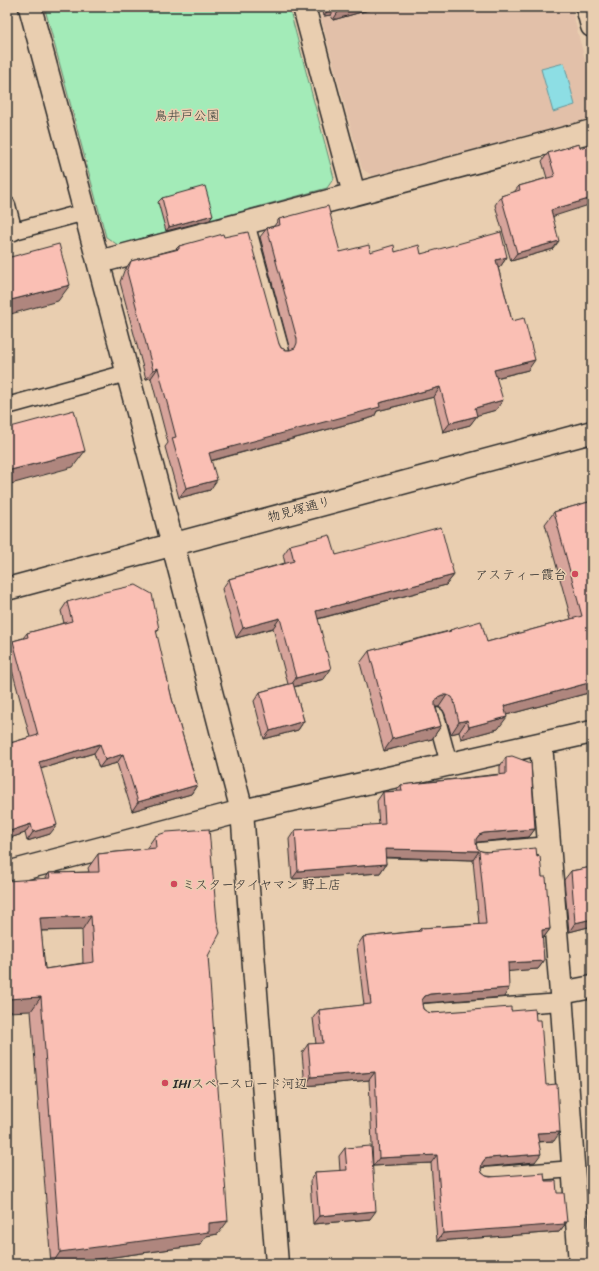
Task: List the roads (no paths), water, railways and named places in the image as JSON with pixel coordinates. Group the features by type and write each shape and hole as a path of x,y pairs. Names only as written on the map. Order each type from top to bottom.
{"street":[{"path":"30,7 99,262 242,811 277,1264"},
{"path":"304,7 354,194"},
{"path":"587,7 592,26"},
{"path":"99,262 592,131"},
{"name":"物見塚通り","path":"7,589 592,432"},
{"path":"7,873 242,811 592,732"},
{"path":"541,744 573,1169 585,1226 580,1264"},
{"path":"561,997 592,987"}],"lane":[{"path":"7,205 10,232 85,212"},
{"path":"246,223 281,351"},
{"path":"7,406 127,373"},
{"path":"436,716 449,764"},
{"path":"479,851 549,845"},
{"path":"425,1012 561,997"},
{"path":"484,1176 573,1169"}],"water":[{"path":"564,63 575,105 553,112 541,69"}],"place":[{"name":"アスティー霞台","path":"575,574"},
{"name":"ミスタータイヤマン 野上店","path":"174,884"},
{"name":"IHIスペースロード河辺","path":"165,1083"}],"park label":[{"name":"鳥井戸公園","path":"187,115"}]}
